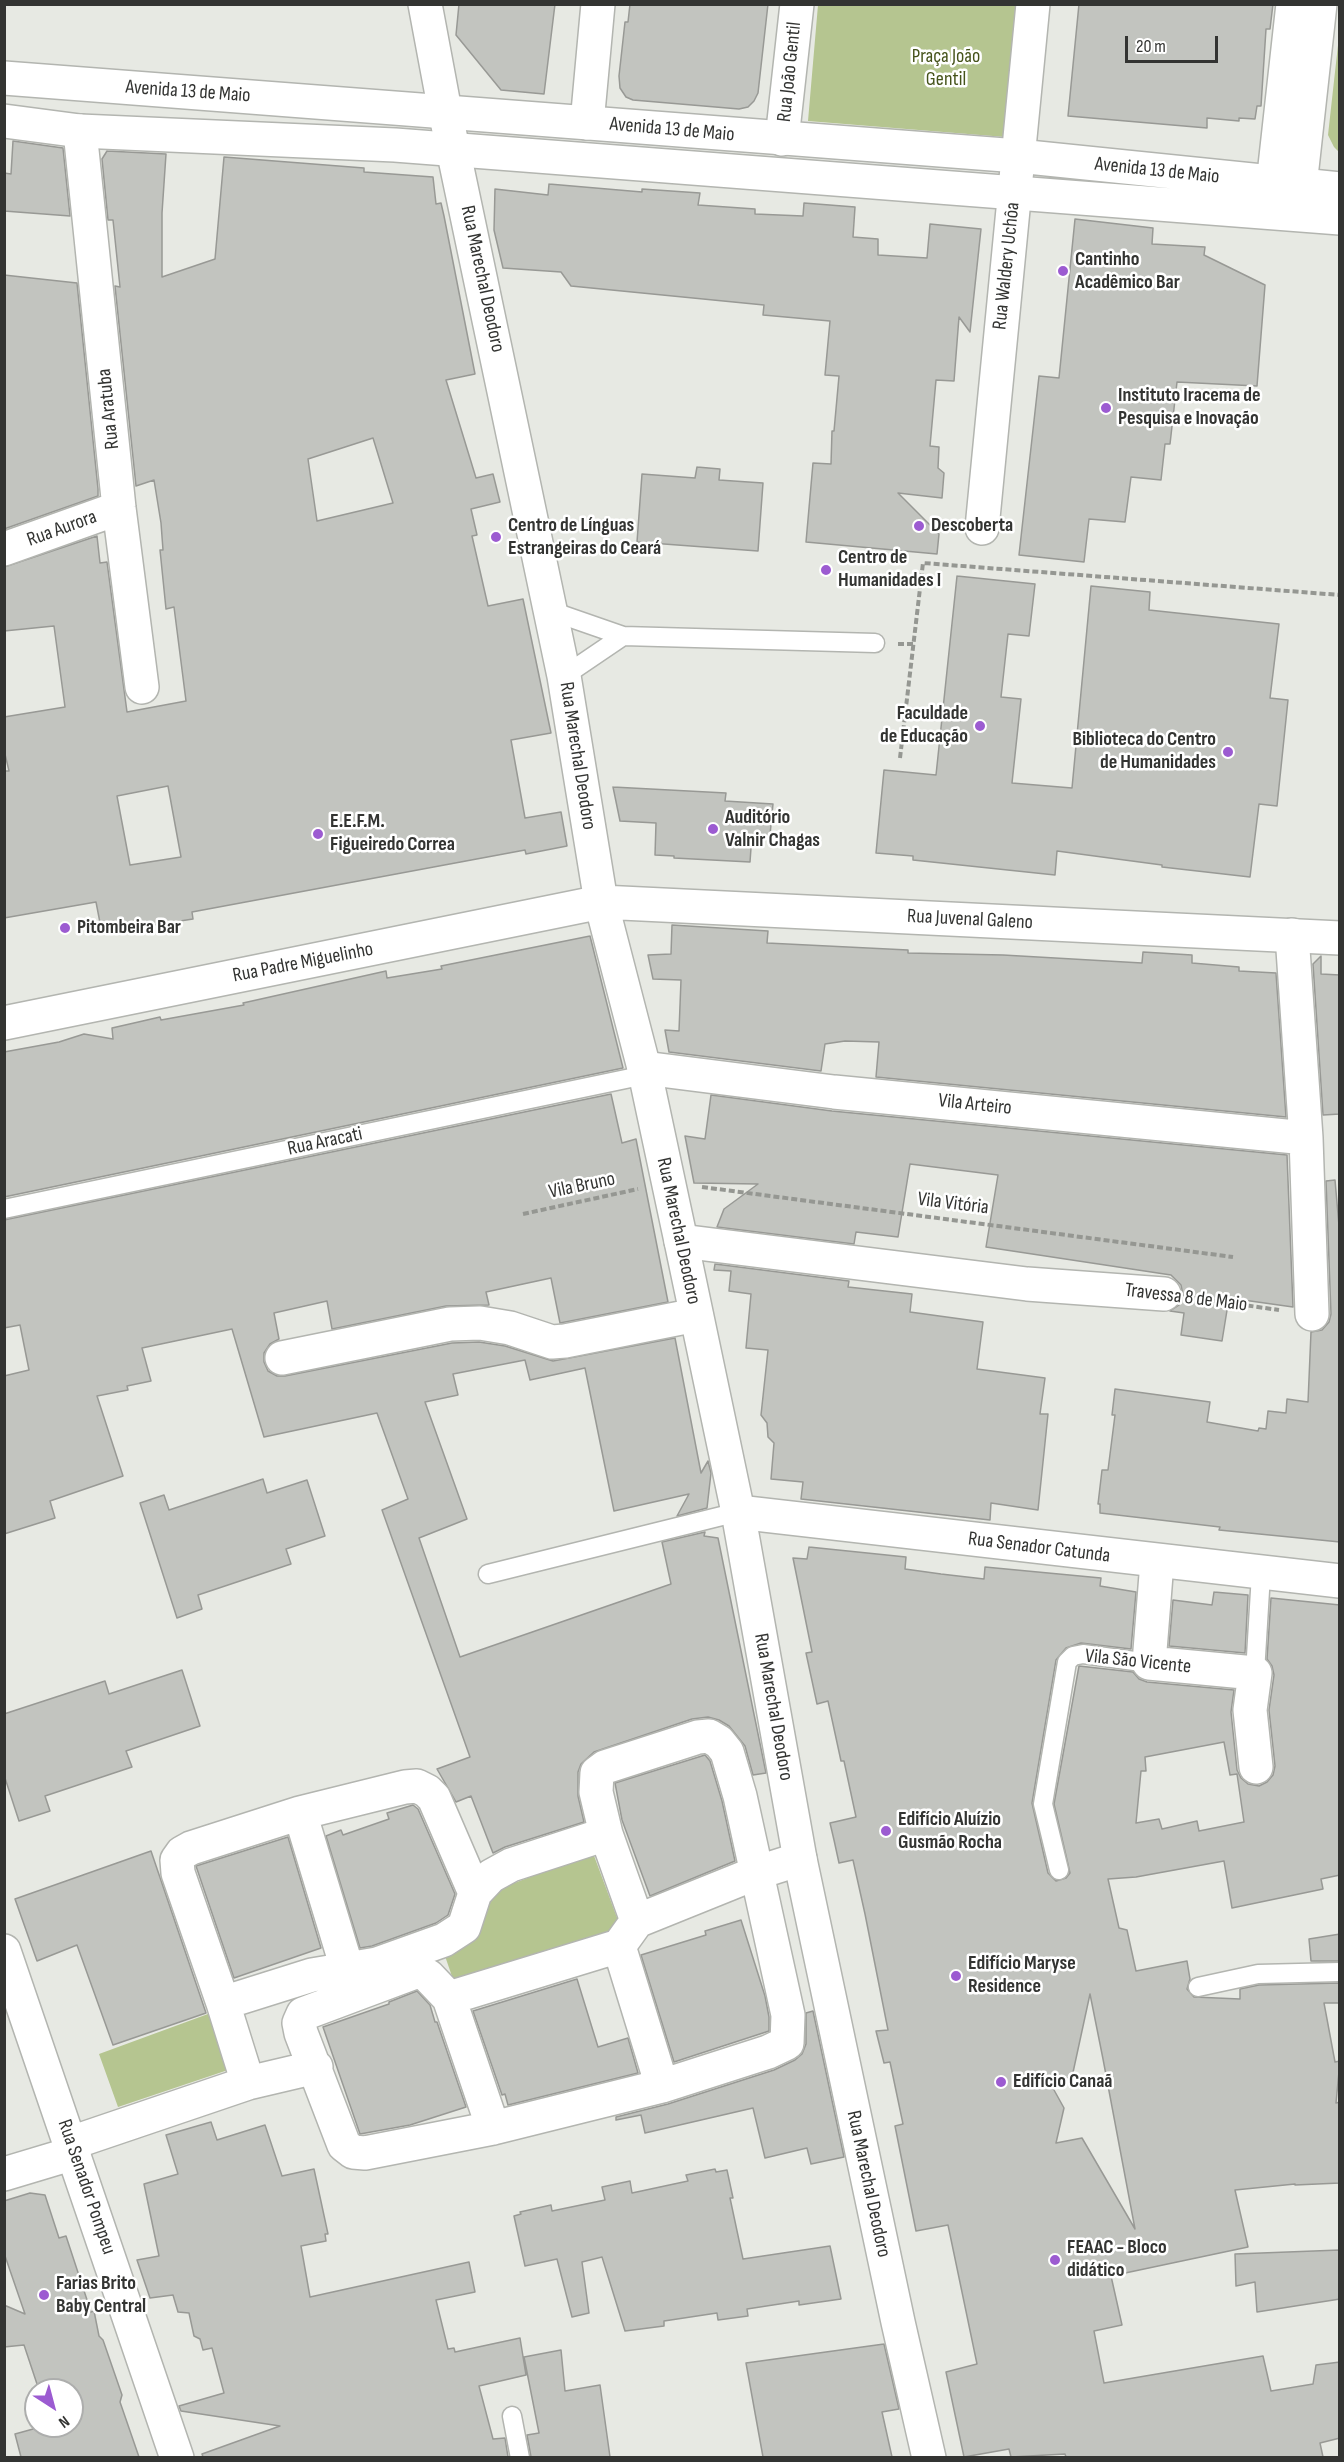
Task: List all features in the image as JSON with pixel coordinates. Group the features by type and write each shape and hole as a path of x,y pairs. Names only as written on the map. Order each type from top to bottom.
{"street":[{"name":"Rua Marechal Deodoro","path":"425,4 445,111 564,676 601,902 645,1072 658,1185 681,1241 738,1512 779,1865 895,2311 929,2457"},
{"path":"587,123 598,4"},
{"name":"Rua João Gentil","path":"782,139 797,4"},
{"name":"Rua Waldery Uchôa","path":"982,528 1033,4"},
{"path":"1286,185 1293,4"},
{"path":"1286,185 1320,4"},
{"name":"Avenida 13 de Maio","path":"4,78 1018,156 1340,189"},
{"name":"Avenida 13 de Maio","path":"4,121 80,131 395,145 1340,218"},
{"name":"Rua Aratuba","path":"80,131 119,508 142,687"},
{"name":"Rua Aurora","path":"4,549 119,508"},
{"name":"Rua Juvenal Galeno","path":"601,902 1340,938"},
{"name":"Rua Padre Miguelinho","path":"4,1023 601,902"},
{"path":"1292,935 1306,1138 1312,1314"},
{"name":"Vila Arteiro","path":"645,1072 1306,1138"},
{"name":"Travessa 8 de Maio","path":"681,1241 1027,1284 1164,1294"},
{"path":"282,1358 450,1324 480,1323 510,1328 552,1342 696,1315"},
{"name":"Rua Senador Catunda","path":"738,1512 1261,1574 1340,1581"},
{"path":"1149,1663 1157,1562"},
{"name":"Vila São Vicente","path":"1149,1663 1256,1673"},
{"path":"1256,1673 1250,1710 1256,1767"},
{"path":"493,2128 448,1998 428,1976 418,1971 303,2014 299,2023 339,2135 344,2145 353,2152 365,2153 493,2128 662,2086 768,2052 787,2043 788,2015 779,1865 740,1796 727,1752 709,1736 698,1737 605,1767 597,1773 595,1783 662,2086"},
{"path":"248,2083 224,2003 178,1873 177,1860 182,1853 191,1848 300,1814 405,1787 417,1786 434,1798 475,1893"},
{"path":"300,1814 347,1968"},
{"path":"224,2003 312,1975 377,1964 444,1940 464,1927 475,1893 491,1876 511,1865 606,1834"},
{"path":"448,1998 628,1933 779,1865"},
{"name":"Rua Senador Pompeu","path":"4,1951 177,2457"},
{"path":"4,2174 248,2083 316,2067"}],"lane":[{"path":"551,611 623,636 875,643"},
{"path":"564,676 623,636"},
{"name":"Rua Aracati","path":"4,1209 645,1072"},
{"path":"488,1574 738,1512"},
{"path":"1256,1673 1261,1574"},
{"name":"Vila São Vicente","path":"1059,1870 1043,1804 1067,1662 1072,1656 1083,1654 1149,1663"},
{"path":"1198,1987 1258,1974 1340,1972"},
{"path":"512,2416 520,2457"}],"path":[{"path":"900,758 923,563 1340,595"},
{"name":"Vila Bruno","path":"523,1214 658,1185"},
{"name":"Vila Vitória","path":"658,1185 1233,1257"},
{"name":"Travessa 8 de Maio","path":"1164,1294 1312,1314"}],"green space":[{"name":"Praça João Gentil","path":"818,5 1017,5 1005,137 808,121"},
{"path":"1339,36 1340,152 1334,147 1328,135"},
{"path":"593,1853 622,1931 456,1988 445,1956 488,1893"},
{"path":"208,2014 228,2070 118,2107 99,2054"}],"building":[{"path":"459,4 555,4 544,94 501,90 456,35"},
{"path":"630,4 768,4 758,93 754,101 748,107 739,109 633,100 626,97 620,88 619,76 625,22 628,22"},
{"path":"1079,4 1273,4 1270,29 1266,29 1261,106 1257,106 1255,119 1239,118 1239,121 1207,118 1207,128 1068,116"},
{"path":"13,141 63,148 70,216 4,211 4,173 11,174"},
{"path":"107,151 166,154 162,213 162,277 215,259 224,157 364,168 364,172 433,177 436,204 441,203 444,216 475,374 446,380 476,478 493,474 500,502 471,509 477,535 472,536 488,606 523,599 551,733 511,740 525,818 561,812 567,846 526,854 525,850 192,912 193,919 102,933 96,902 4,918 4,771 9,771 4,750 4,717 65,707 54,626 4,631 4,567 97,536 100,563 107,562 127,712 186,701 174,607 166,609 160,550 163,550 161,523 154,480 136,486 115,286 120,287 113,220 108,220 102,159","holes":["373,438 393,503 317,521 308,459","168,786 181,857 130,865 117,796"]},
{"path":"549,184 642,192 642,189 700,193 698,205 755,209 755,214 803,216 804,203 855,207 853,237 878,239 878,255 927,258 930,224 981,229 970,332 959,317 954,381 936,380 930,446 939,447 938,468 944,473 942,498 898,493 939,534 937,554 806,542 813,463 831,464 832,431 834,431 839,376 825,375 830,321 763,315 764,305 571,286 561,272 503,268 494,230 495,189 548,195"},
{"path":"1075,219 1153,228 1152,244 1205,247 1204,255 1265,285 1257,386 1177,382 1170,444 1165,444 1161,480 1131,477 1125,522 1089,519 1084,562 1019,555 1039,376 1059,378"},
{"path":"4,275 77,283 98,496 4,529"},
{"path":"697,467 720,469 719,480 763,483 758,551 637,542 642,474 695,478"},
{"path":"957,576 1035,584 1029,636 1008,634 1001,697 1021,699 1012,783 1072,788 1091,586 1150,592 1149,610 1279,624 1270,698 1288,700 1277,806 1259,804 1250,877 1162,867 1162,865 1057,851 1055,875 913,860 913,856 876,853 884,770 936,775"},
{"name":"Auditório Valnir Chagas","path":"613,787 726,793 725,801 773,804 770,835 752,834 750,862 655,855 656,823 620,821"},
{"path":"672,925 768,931 767,943 908,950 908,953 1003,955 1142,963 1143,952 1192,955 1192,963 1239,967 1239,971 1276,973 1286,1117 876,1077 879,1042 845,1041 825,1044 821,1071 669,1052 665,1030 679,1031 681,980 653,979 648,955 671,954"},
{"path":"590,936 623,1068 4,1197 4,1052 59,1042 84,1034 113,1039 112,1028 160,1017 161,1020 244,1005 243,1003 386,971 387,978 442,969 441,966"},
{"path":"1321,956 1321,974 1340,975 1340,1114 1323,1115 1313,964"},
{"path":"611,1094 622,1143 636,1139 668,1302 560,1323 551,1278 486,1292 489,1305 446,1306 332,1329 327,1301 274,1313 279,1339 270,1344 264,1353 264,1362 268,1371 277,1376 285,1376 452,1343 479,1342 505,1346 553,1361 675,1338 701,1473 708,1461 711,1473 707,1508 677,1516 689,1494 614,1511 585,1368 530,1380 525,1360 453,1374 458,1395 425,1402 467,1519 419,1538 460,1657 671,1584 662,1542 705,1532 704,1536 718,1538 766,1773 753,1775 745,1746 729,1726 708,1717 692,1719 594,1752 581,1764 578,1772 578,1796 584,1822 505,1847 493,1853 471,1796 456,1802 437,1769 470,1757 382,1510 408,1499 377,1413 264,1437 232,1329 142,1348 151,1381 127,1386 128,1390 97,1396 123,1476 50,1501 55,1518 4,1534 4,1376 29,1370 20,1325 4,1328 4,1220"},
{"path":"711,1095 832,1111 1287,1155 1293,1307 1229,1298 1222,1341 1181,1335 1184,1313 1170,1311 1179,1305 1183,1295 1181,1285 1171,1275 986,1247 998,1175 910,1164 898,1237 856,1232 854,1244 717,1227 724,1209 758,1184 694,1183 685,1136 705,1139"},
{"path":"1335,1180 1340,1237 1340,1542 1219,1530 1220,1527 1100,1513 1100,1504 1098,1504 1102,1470 1108,1470 1115,1415 1112,1415 1115,1389 1210,1402 1207,1422 1258,1431 1259,1428 1266,1429 1268,1411 1286,1413 1287,1399 1308,1402 1311,1332 1322,1330 1329,1322 1331,1314 1326,1181"},
{"path":"715,1264 849,1281 848,1287 912,1294 910,1312 983,1322 977,1369 1045,1378 1040,1414 1048,1414 1038,1510 991,1503 990,1520 801,1499 803,1482 771,1479 774,1443 768,1437 767,1423 761,1415 768,1350 746,1348 751,1294 729,1291 731,1271 714,1270"},
{"path":"263,1479 267,1493 307,1480 325,1536 286,1549 291,1564 198,1595 202,1609 177,1618 140,1503 164,1495 169,1510"},
{"path":"809,1547 906,1557 905,1569 984,1579 985,1567 1101,1578 1100,1586 1136,1592 1131,1649 1081,1643 1066,1648 1056,1660 1032,1803 1048,1873 1056,1881 1066,1878 1070,1873 1054,1804 1079,1666 1133,1672 1139,1679 1147,1682 1234,1690 1231,1712 1237,1770 1248,1784 1259,1786 1273,1775 1275,1766 1269,1710 1274,1675 1267,1659 1271,1598 1340,1605 1340,1875 1321,1879 1323,1889 1232,1908 1224,1861 1136,1877 1108,1879 1119,1928 1127,1930 1136,1971 1187,1961 1190,1979 1187,1989 1194,1997 1240,1999 1240,1989 1259,1985 1340,1983 1340,2003 1324,2003 1335,2062 1340,2061 1336,2103 1340,2102 1340,2183 1295,2184 1235,2190 1248,2247 1111,2276 1122,2325 1094,2331 1104,2383 1263,2356 1271,2391 1313,2384 1316,2365 1340,2362 1340,2438 1320,2443 1323,2457 1066,2457 1065,2454 1011,2457 1009,2449 964,2457 946,2372 977,2364 948,2225 916,2231 895,2126 903,2124 890,2062 884,2063 876,2031 888,2030 865,1914 853,1860 839,1863 830,1823 856,1817 828,1701 817,1704 806,1653 812,1652 793,1558 807,1559","holes":["1224,1742 1230,1775 1237,1774 1244,1822 1199,1831 1197,1821 1162,1829 1159,1819 1136,1823 1141,1771 1146,1771 1145,1757","1090,1994 1103,2059 1135,2229 1082,2138 1056,2143 1064,2108 1049,2081 1072,2077"]},
{"path":"1214,1592 1248,1595 1245,1653 1169,1646 1173,1600 1212,1605"},
{"path":"182,1670 200,1726 126,1751 132,1767 45,1796 50,1811 19,1821 4,1775 4,1714 105,1681 109,1694"},
{"path":"705,1755 710,1761 722,1801 735,1861 650,1896 622,1820 615,1783"},
{"path":"413,1805 418,1809 455,1894 448,1915 436,1923 372,1946 360,1948 326,1836 341,1830 343,1835 389,1819 387,1813"},
{"path":"288,1837 321,1948 234,1978 196,1866"},
{"path":"151,1851 206,2013 113,2045 77,1945 37,1961 15,1899"},
{"path":"741,1920 765,1996 769,2031 674,2062 641,1955 706,1935 705,1931"},
{"path":"1340,1934 1340,1961 1311,1961 1309,1939"},
{"path":"577,1979 598,2047 628,2038 638,2073 508,2105 505,2094 502,2095 473,2011"},
{"path":"417,1991 430,2005 466,2107 410,2125 360,2134 323,2027 389,2004 389,2002"},
{"path":"813,2011 844,2157 811,2164 807,2148 765,2158 753,2108 645,2133 641,2115 616,2120 616,2117 668,2104 774,2070 795,2060 802,2054 806,2044 806,2013"},
{"path":"211,2122 217,2140 265,2125 282,2176 314,2169 328,2234 325,2234 326,2241 301,2246 310,2297 469,2262 475,2292 436,2300 448,2349 454,2348 455,2352 520,2338 526,2375 479,2386 493,2439 505,2438 508,2457 203,2457 202,2454 280,2426 181,2411 179,2406 224,2393 212,2348 203,2350 200,2339 194,2336 189,2313 178,2312 173,2295 150,2298 137,2260 159,2256 144,2184 178,2174 166,2135"},
{"path":"715,2169 716,2172 727,2170 733,2198 730,2198 743,2259 830,2246 841,2299 799,2305 799,2301 747,2309 748,2316 718,2320 717,2313 664,2321 664,2326 625,2331 602,2257 582,2262 589,2313 572,2317 557,2259 525,2266 514,2216 521,2214 520,2212 551,2205 552,2211 605,2200 602,2187 630,2181 632,2193 688,2181 686,2175"},
{"name":"Farias Brito Baby Central","path":"30,2193 45,2195 59,2238 66,2236 91,2312 94,2311 99,2336 103,2340 122,2395 120,2402 139,2457 21,2457 15,2434 24,2432 24,2438 84,2438 84,2378 35,2378 24,2345 4,2347 4,2305 25,2314 4,2253 4,2201"},
{"path":"1340,2250 1340,2299 1257,2312 1255,2282 1236,2286 1235,2254"},
{"path":"884,2344 899,2409 882,2412 892,2457 763,2457 746,2363"},
{"path":"561,2350 565,2391 600,2385 610,2457 531,2457 527,2435 539,2433 524,2357"}],"place":[{"name":"Cantinho Acadêmico Bar","path":"1063,271"},
{"name":"Instituto Iracema de Pesquisa e Inovação","path":"1106,408"},
{"name":"Descoberta","path":"919,526"},
{"name":"Centro de Línguas Estrangeiras do Ceará","path":"496,537"},
{"name":"Centro de Humanidades I","path":"826,570"},
{"name":"Faculdade de Educação","path":"980,726"},
{"name":"Biblioteca do Centro de Humanidades","path":"1228,752"},
{"name":"Auditório Valnir Chagas","path":"713,829"},
{"name":"E.E.F.M. Figueiredo Correa","path":"318,834"},
{"name":"Pitombeira Bar","path":"65,928"},
{"name":"Edifício Aluízio Gusmão Rocha","path":"886,1831"},
{"name":"Edifício Maryse Residence","path":"956,1976"},
{"name":"Edifício Canaã","path":"1001,2082"},
{"name":"FEAAC - Bloco didático","path":"1055,2260"},
{"name":"Farias Brito Baby Central","path":"44,2295"}]}
